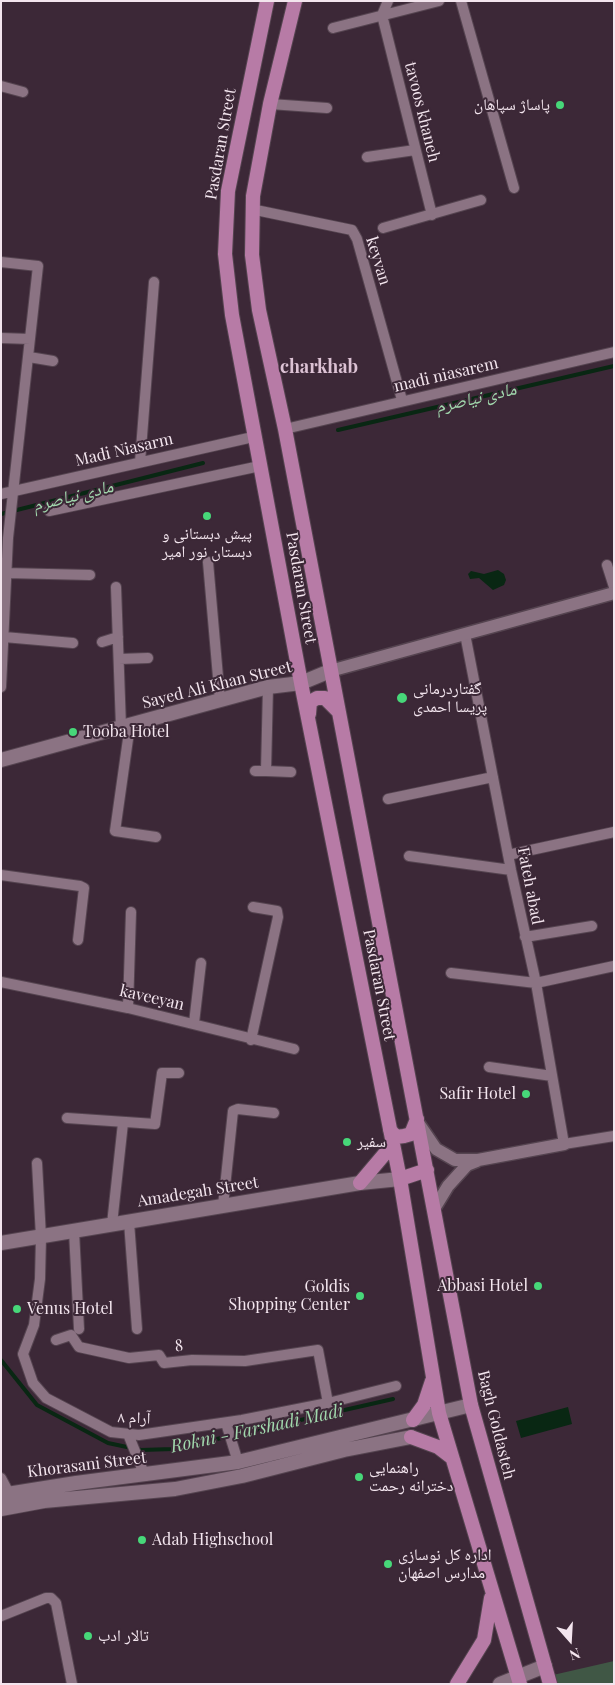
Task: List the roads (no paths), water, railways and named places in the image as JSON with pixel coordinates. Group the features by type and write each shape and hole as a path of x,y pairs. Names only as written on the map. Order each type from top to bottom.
{"main road":[{"name":"Pasdaran Street","path":"267,1 228,191 225,254 232,315 254,437 400,1179"},
{"name":"Pasdaran Street","path":"295,1 270,104 251,209 252,255 259,310 285,429 427,1170"},
{"name":"Sayed Ali Khan Street","path":"1,760 268,687 301,683 330,671"},
{"path":"309,723 310,702 317,698 325,698 338,711"},
{"path":"390,1130 396,1136 411,1134 417,1119"},
{"path":"360,1183 393,1144"},
{"path":"427,1170 400,1179 439,1413 518,1680"},
{"name":"Bagh Goldasteh","path":"427,1170 471,1405 550,1684"},
{"name":"Amadegah Street","path":"1,1243 360,1183 400,1179"},
{"path":"413,1420 424,1405 433,1378"},
{"name":"Khorasani Street","path":"5,1494 238,1462 471,1405"},
{"name":"Khorasani Street","path":"1,1509 44,1500 175,1489 242,1476 411,1437 429,1443 452,1457"},
{"path":"457,1684 484,1640 491,1594"},
{"path":"500,1684 518,1680 545,1666"}],"street":[{"path":"382,15 388,1"},
{"path":"333,28 439,1"},
{"path":"461,1 514,188"},
{"name":"tavoos khaneh","path":"382,15 432,215"},
{"path":"1,86 23,92"},
{"path":"270,104 327,108"},
{"path":"367,157 416,150"},
{"path":"383,228 481,200"},
{"name":"keyvan","path":"251,209 352,230 357,239 402,400"},
{"path":"1,262 38,266 12,491 1,687"},
{"path":"140,462 154,282"},
{"path":"1,338 30,339"},
{"name":"madi niasarem","path":"285,429 402,400 614,352"},
{"path":"28,357 53,361"},
{"name":"Madi Niasarm","path":"1,494 254,437"},
{"path":"49,511 260,466"},
{"path":"208,562 220,700"},
{"path":"607,565 614,587"},
{"path":"6,573 90,575"},
{"path":"116,587 118,659 125,726 115,831 156,837"},
{"name":"Sayed Ali Khan Street","path":"330,671 614,593"},
{"name":"Fateh abad","path":"465,634 511,870 536,983 564,1144"},
{"path":"4,637 73,643"},
{"path":"102,642 118,637"},
{"path":"118,659 148,658"},
{"path":"268,687 261,771 291,772"},
{"path":"388,799 493,777"},
{"path":"508,855 614,832"},
{"path":"408,856 511,870"},
{"path":"1,875 84,888 78,940"},
{"path":"251,1040 278,917 277,911 254,906"},
{"path":"128,1008 131,912"},
{"path":"525,937 592,926"},
{"path":"194,1023 201,963"},
{"path":"451,973 536,983 614,966"},
{"name":"kaveeyan","path":"1,982 194,1023 251,1040 294,1050"},
{"path":"488,1067 552,1076"},
{"path":"68,1118 155,1124 162,1073 179,1073"},
{"path":"223,1206 233,1111 238,1109 274,1113"},
{"path":"417,1119 426,1137 436,1149 455,1160 481,1159 614,1136"},
{"path":"112,1224 123,1123"},
{"path":"434,1208 448,1186 467,1165 481,1159"},
{"name":"۸ آرام","path":"37,1163 41,1237 40,1279 34,1325 22,1354 33,1383 46,1398 69,1412 110,1432 128,1434 163,1433 328,1403 396,1386"},
{"path":"129,1222 137,1329"},
{"path":"74,1231 79,1329"},
{"name":"8","path":"56,1340 71,1335 79,1347 129,1358 159,1355 164,1363 192,1360 246,1362 318,1350 328,1403"},
{"path":"226,1423 238,1462"},
{"path":"128,1434 144,1476"},
{"path":"1,1478 5,1494"},
{"path":"1,1616 46,1598 51,1598 56,1603 72,1684"}],"waterway":[{"name":"مادی نیاصرم","path":"338,430 614,366"},
{"name":"مادی نیاصرم","path":"1,514 203,463"},
{"name":"Rokni - Farshadi Madi","path":"1,1360 37,1405 108,1443 141,1450 173,1449 393,1399"}],"place":[{"name":"پاساژ سپاهان","path":"560,105"},
{"name":"پیش دبستانی و دبستان نور امیر","path":"207,516"},
{"name":"گفتاردرمانی پریسا احمدی","path":"402,698"},
{"name":"Tooba Hotel","path":"73,732"},
{"name":"Safir Hotel","path":"526,1094"},
{"name":"سفیر","path":"347,1142"},
{"name":"Abbasi Hotel","path":"538,1286"},
{"name":"Goldis Shopping Center","path":"360,1296"},
{"name":"Venus Hotel","path":"17,1309"},
{"name":"راهنمایی دخترانه رحمت","path":"359,1477"},
{"name":"Adab Highschool","path":"142,1540"},
{"name":"اداره کل نوسازی مدارس اصفهان","path":"388,1564"},
{"name":"تالار ادب","path":"88,1636"}],"district":[{"name":"charkhab","path":"319,367"}]}
